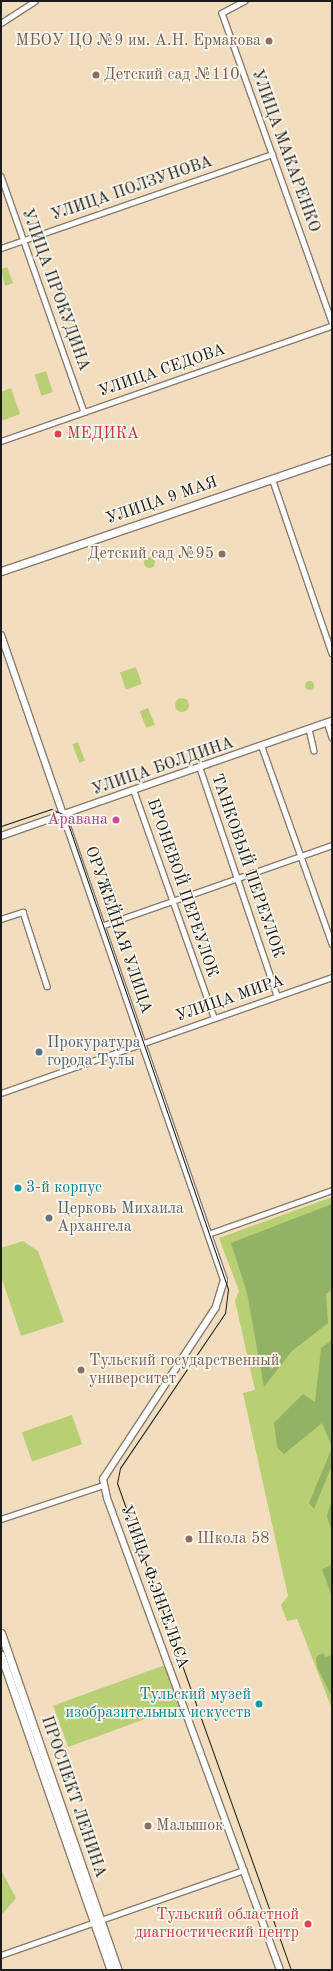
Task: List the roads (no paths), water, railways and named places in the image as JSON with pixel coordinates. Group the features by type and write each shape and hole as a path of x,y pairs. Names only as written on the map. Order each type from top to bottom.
{"main road":[{"name":"УЛИЦА 9 МАЯ","path":"1,571 332,458"},
{"name":"ПРОСПЕКТ ЛЕНИНА","path":"1,1633 98,1921 111,1970"},
{"name":"ПРОСПЕКТ ЛЕНИНА","path":"1,1655 98,1921 118,1970"}],"street":[{"path":"1,23 35,1"},
{"name":"УЛИЦА МАКАРЕНКО","path":"245,1 222,12 332,322"},
{"name":"УЛИЦА ПОЛЗУНОВА","path":"1,248 272,154"},
{"name":"УЛИЦА ПРОКУДИНА","path":"1,176 84,412"},
{"name":"УЛИЦА СЕДОВА","path":"1,441 332,326"},
{"path":"272,478 332,653"},
{"name":"ОРУЖЕЙНАЯ УЛИЦА","path":"1,635 208,1234"},
{"path":"330,722 332,737"},
{"name":"УЛИЦА БОЛДИНА","path":"1,836 262,747 330,722"},
{"path":"309,729 314,750"},
{"path":"262,747 332,944"},
{"name":"ТАНКОВЫЙ ПЕРЕУЛОК","path":"200,768 236,879 277,996"},
{"name":"БРОНЕВОЙ ПЕРЕУЛОК","path":"134,790 172,902 214,1017"},
{"path":"102,926 332,845"},
{"path":"1,919 23,912 47,986"},
{"name":"УЛИЦА МИРА","path":"1,1093 143,1044 214,1017 332,977"},
{"path":"1,1519 104,1485 105,1474 219,1301 224,1280 208,1234 332,1190"},
{"name":"УЛИЦА Ф.ЭНГЕЛЬСА","path":"104,1485 280,1970"},
{"path":"1,1955 244,1870"}],"tram line":[{"path":"1,826 51,809 65,815 228,1289 225,1313 120,1468 117,1483 291,1970"}],"place":[{"name":"МБОУ ЦО №9 им. А.Н. Ермакова","path":"269,41"},
{"name":"Детский сад №110","path":"96,75"},
{"name":"МЕДИКА","path":"58,434"},
{"name":"Детский сад №95","path":"222,554"},
{"name":"Аравана","path":"116,820"},
{"name":"Прокуратура города Тулы","path":"39,1052"},
{"name":"3-й корпус","path":"18,1188"},
{"name":"Церковь Михаила Архангела","path":"49,1218"},
{"name":"Тульский государственный университет","path":"81,1370"},
{"name":"Школа 58","path":"189,1539"},
{"name":"Тульский музей изобразительных искусств","path":"259,1704"},
{"name":"Малышок","path":"148,1826"},
{"name":"Тульский областной диагностический центр","path":"308,1924"}]}
